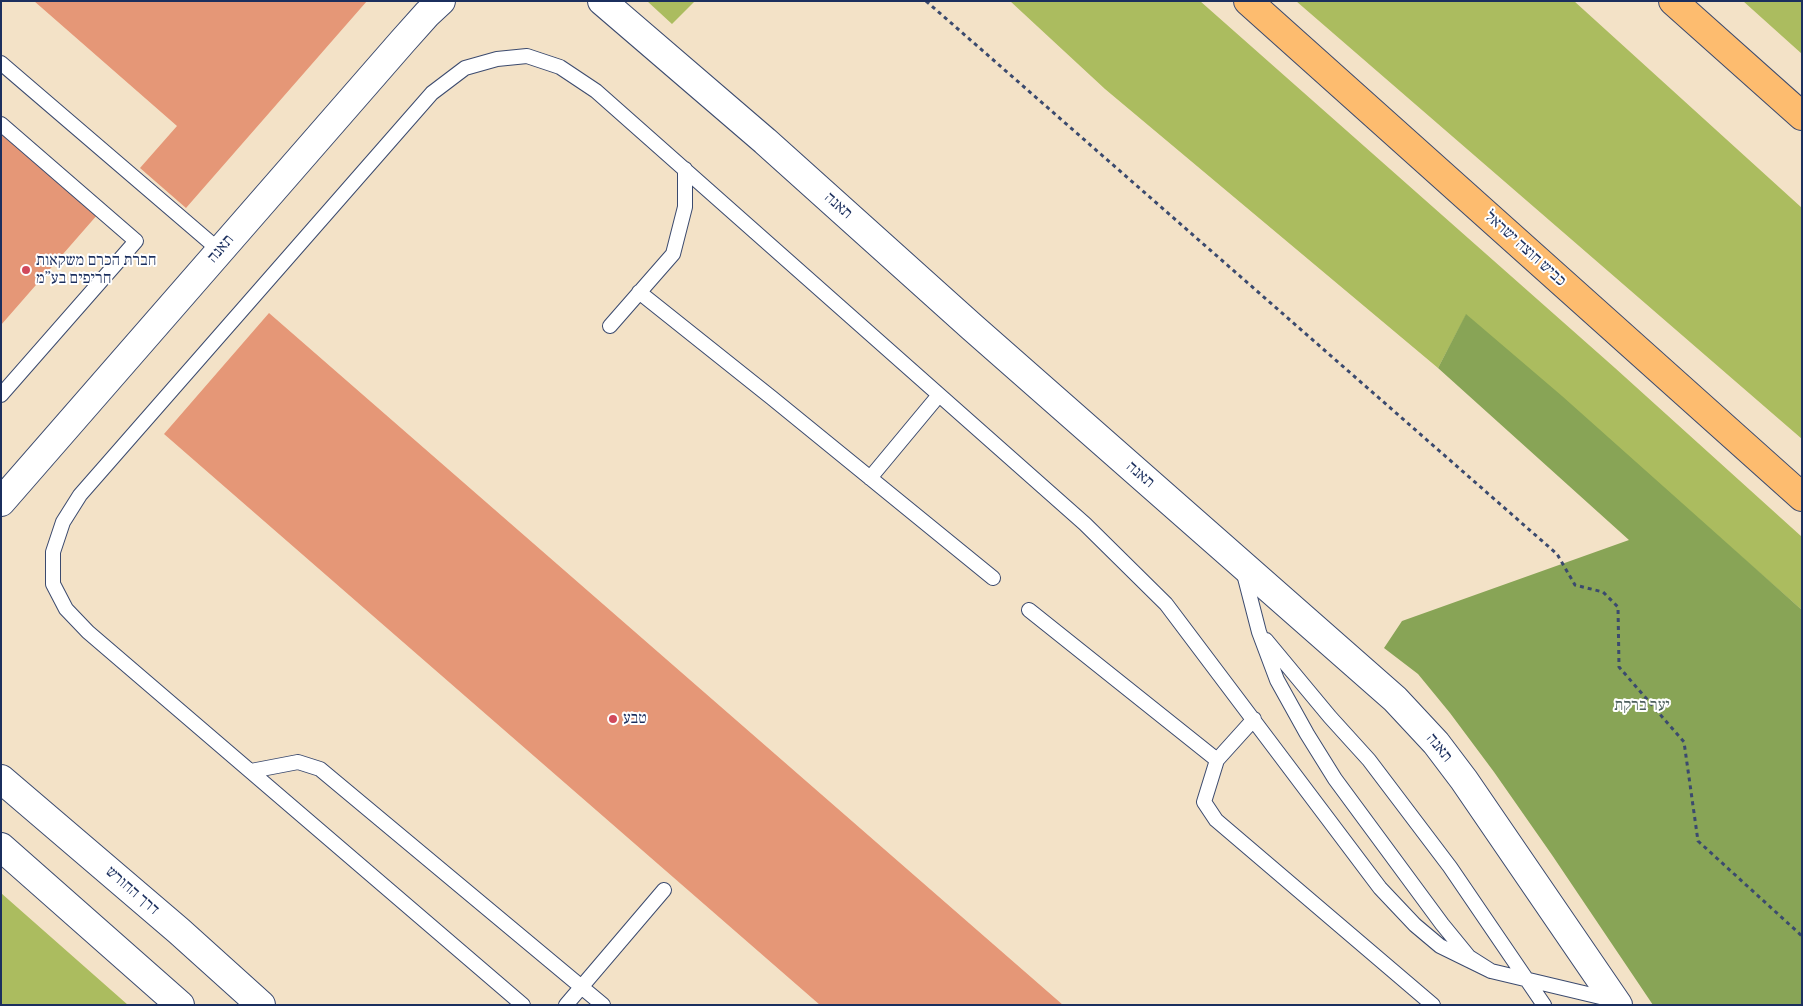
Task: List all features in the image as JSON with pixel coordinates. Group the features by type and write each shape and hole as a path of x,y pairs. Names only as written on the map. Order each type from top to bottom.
{"highway":[{"name":"כביש חוצה ישראל","path":"1248,1 1802,496"},
{"path":"1673,1 1802,116"}],"street":[{"name":"תאנה","path":"2,501 219,250 408,35 441,1"},
{"name":"תאנה","path":"602,1 765,141 1395,699 1436,743 1469,788 1616,1003"},
{"name":"דרך החורש","path":"1,779 179,931 261,1005"},
{"path":"1,847 180,1005"}],"lane":[{"path":"523,1005 88,632 66,609 53,584 53,552 63,522 80,495 432,93 465,68 497,59 527,56 560,67 596,91 1085,524 1166,604 1380,888 1415,925 1440,946 1491,971 1616,1003"},
{"path":"1,63 219,250"},
{"path":"1,124 136,241 1,395"},
{"path":"610,326 673,254 685,207 684,170"},
{"path":"639,292 993,578"},
{"path":"870,478 939,395"},
{"path":"1242,565 1259,632 1277,680 1335,780 1469,957 1491,971"},
{"path":"1029,610 1217,760"},
{"path":"1259,632 1330,717 1369,760 1450,867 1544,1005"},
{"path":"1254,719 1217,760 1204,802 1216,820 1433,1005"},
{"path":"251,771 298,762 320,769 603,1005"},
{"path":"566,1005 664,890"}],"path":[{"path":"926,1 1557,554 1575,585 1603,592 1618,607 1618,667 1684,742 1698,841 1802,936"}],"green space":[{"path":"647,1 695,1 672,24"},
{"path":"1010,1 1200,1 1615,368 1802,537 1802,610 1466,315 1438,368 1105,89"},
{"path":"1296,1 1574,1 1802,208 1802,439"},
{"path":"1743,1 1802,1 1802,54"},
{"name":"יער ברקת","path":"1466,314 1562,396 1802,610 1802,1005 1653,1005 1552,855 1450,713 1418,674 1384,648 1402,621 1629,540 1438,368"},
{"path":"1,893 128,1005 1,1005"}],"building":[{"path":"34,1 367,1 186,208 140,168 177,126"},
{"name":"חברת הכרם משקאות חריפים בע\"מ","path":"1,129 98,214 1,325"},
{"name":"טבע","path":"269,313 1063,1005 820,1005 164,434"}],"place":[{"name":"חברת הכרם משקאות חריפים בע\"מ","path":"26,270"},
{"name":"טבע","path":"613,719"}]}
